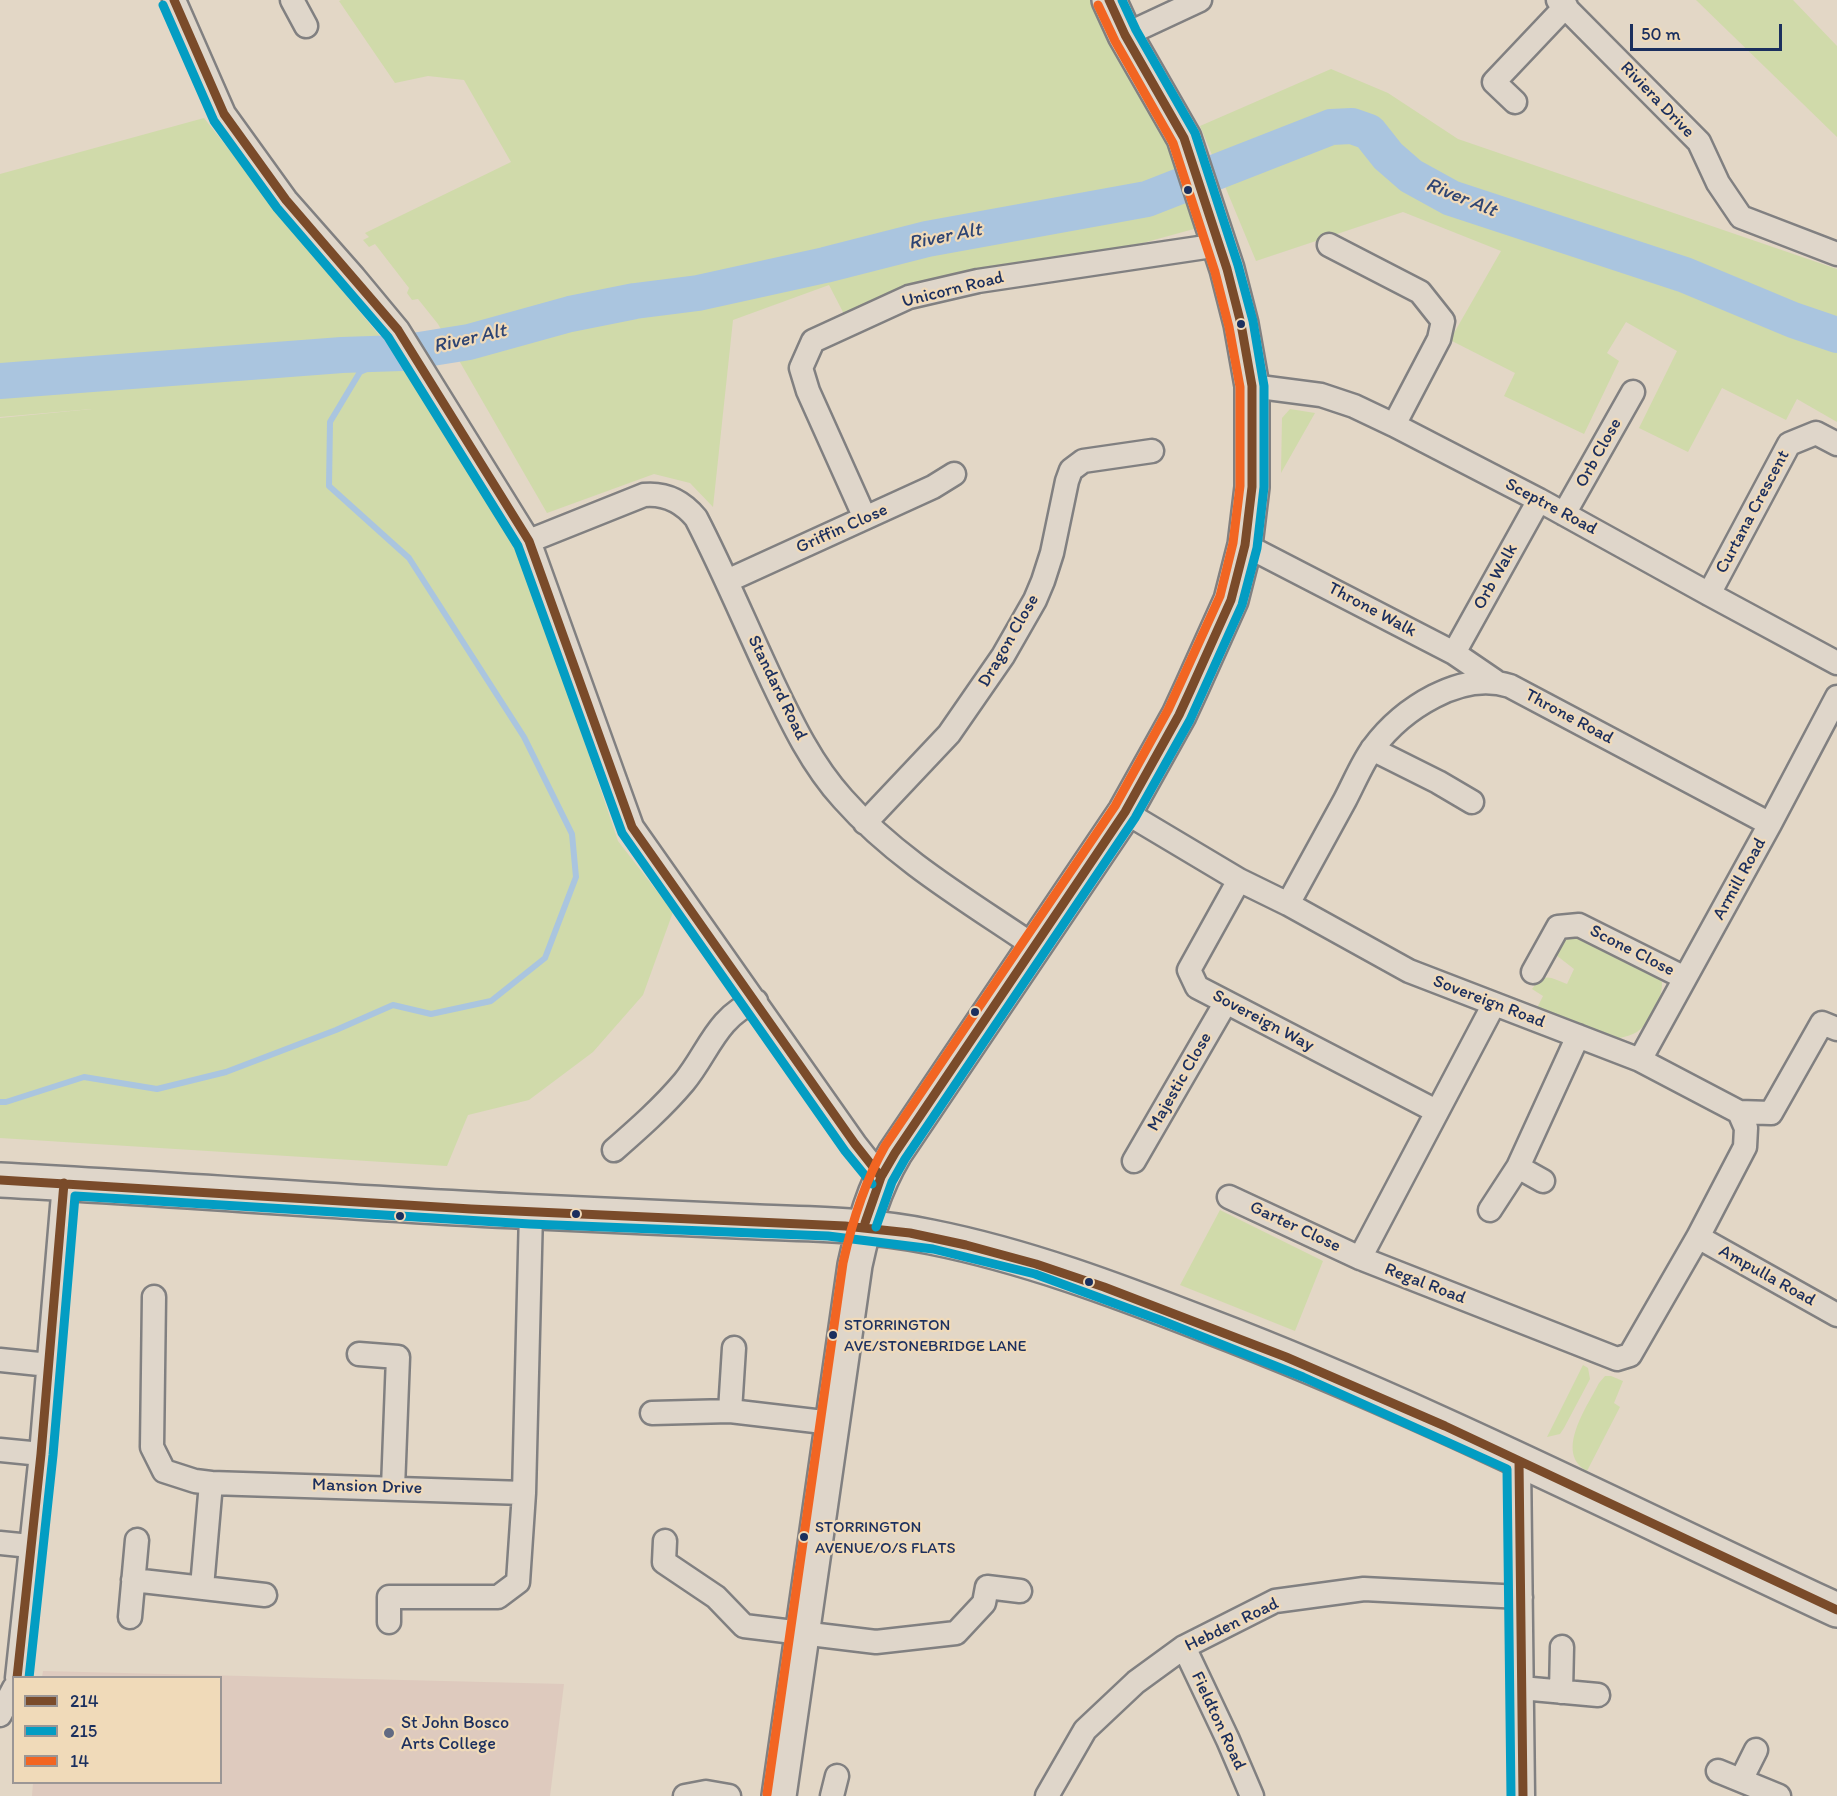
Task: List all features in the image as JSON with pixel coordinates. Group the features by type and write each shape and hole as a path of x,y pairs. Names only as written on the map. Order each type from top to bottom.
{"street":[{"path":"174,0 224,114 285,200 398,330 530,541 632,826 756,1001 771,1026 881,1177"},
{"path":"292,0 306,26"},
{"path":"779,1796 855,1265 864,1227 881,1177 1125,812 1179,715 1231,600 1245,545 1252,487 1252,386 1241,324 1219,244 1184,138 1125,35 1109,0"},
{"path":"1125,35 1200,0"},
{"path":"1515,102 1494,82 1562,3"},
{"name":"Riviera Drive","path":"1562,3 1699,142 1718,183 1741,217 1837,254"},
{"name":"Unicorn Road","path":"865,518 808,392 801,368 813,340 909,297 978,281 1219,244"},
{"path":"1329,245 1420,292 1443,321 1439,339 1394,424"},
{"name":"Sceptre Road","path":"1252,386 1321,395 1354,406 1394,424 1539,500 1837,663"},
{"name":"Orb Close","path":"1564,514 1633,392"},
{"name":"Curtana Crescent","path":"1709,594 1789,444 1816,433 1837,444"},
{"name":"Dragon Close","path":"866,823 950,734 1003,656 1035,600 1043,581 1052,553 1071,470 1083,461 1152,451"},
{"name":"Griffin Close","path":"727,581 933,487 954,474"},
{"name":"Standard Road","path":"530,541 644,495 662,496 682,504 696,518 794,728 820,770 841,798 866,823 913,863 1034,946"},
{"name":"Orb Walk","path":"1454,653 1539,500"},
{"name":"Throne Walk","path":"1245,545 1454,653 1495,681"},
{"name":"Throne Road","path":"1288,904 1372,748 1397,721 1423,703 1462,684 1495,681 1510,686 1770,824"},
{"name":"Armill Road","path":"1640,1060 1837,697"},
{"path":"1372,748 1472,802"},
{"name":"Sovereign Road","path":"1125,812 1239,879 1409,971 1640,1060 1739,1112"},
{"name":"Sovereign Way","path":"1239,879 1189,970 1197,987 1436,1111"},
{"name":"Scone Close","path":"1533,972 1558,927 1579,925 1684,978"},
{"path":"614,1150 651,1117 684,1082 714,1035 740,1007 756,1001"},
{"name":"Majestic Close","path":"1134,1161 1226,1002"},
{"name":"Regal Road","path":"1494,1004 1360,1258 1617,1359 1630,1355 1698,1237"},
{"path":"1698,1237 1745,1148 1746,1128 1739,1112 1771,1113 1821,1023 1837,1029"},
{"path":"1490,1210 1518,1167 1578,1036"},
{"path":"1518,1167 1543,1181"},
{"path":"0,1180 531,1212 864,1227 935,1237 1040,1263 1308,1366 1467,1436 1837,1610"},
{"path":"17,1676 41,1454 64,1183"},
{"name":"Garter Close","path":"1229,1197 1360,1258"},
{"path":"389,1622 389,1597 498,1597 518,1582 524,1493 531,1212"},
{"name":"Ampulla Road","path":"1698,1237 1837,1315"},
{"name":"Mansion Drive","path":"154,1297 152,1447 164,1471 195,1481 211,1483 524,1493"},
{"path":"730,1411 734,1348"},
{"path":"359,1354 398,1357 393,1488"},
{"path":"0,1360 49,1365"},
{"path":"652,1413 730,1411 832,1423"},
{"path":"0,1450 41,1454"},
{"path":"1519,1461 1523,1796"},
{"path":"202,1587 211,1483"},
{"path":"130,1617 137,1540"},
{"path":"665,1541 664,1563 716,1597 744,1626 876,1642 956,1634 984,1603 987,1587 1020,1591"},
{"path":"0,1542 30,1546"},
{"path":"133,1580 265,1594"},
{"name":"Hebden Road","path":"1047,1796 1085,1730 1136,1682 1184,1647 1275,1601 1364,1588 1521,1597"},
{"name":"Fieldton Road","path":"1184,1647 1252,1796"},
{"path":"1561,1692 1562,1647"},
{"path":"1521,1688 1598,1695"},
{"path":"0,1715 12,1692"},
{"path":"1741,1780 1756,1750"},
{"path":"1718,1771 1779,1796"},
{"path":"685,1796 706,1792 729,1796"}],"shaded area":[{"name":"St John Bosco Arts College","path":"43,1671 564,1684 550,1796 32,1796 33,1784 222,1784 222,1676 42,1676"}],"green space":[{"path":"1109,0 1212,224 1132,246 932,279 844,314 829,285 733,320 713,507 690,483 654,474 547,513 438,324 418,299 412,300 407,293 409,288 375,244 369,247 363,240 369,237 365,233 511,162 464,80 428,76 395,83 339,1"},
{"path":"1696,0 1793,0 1837,46 1837,137"},
{"path":"1331,69 1388,93 1458,139 1837,269 1837,422 1797,399 1786,420 1722,388 1688,452 1639,428 1677,351 1626,322 1607,353 1619,361 1584,434 1504,396 1515,373 1450,340 1501,251 1403,212 1256,261 1200,126"},
{"path":"204,118 311,253 418,382 523,560 618,841 673,912 643,995 593,1052 529,1100 468,1115 447,1166 0,1138 0,418 92,409 0,417 0,174"},
{"path":"1290,409 1315,413 1281,473 1282,418"},
{"path":"1571,933 1653,973 1662,982 1655,1009 1647,1023 1637,1032 1619,1038 1537,1008 1543,996 1532,989 1536,984 1548,978 1567,984 1574,969 1556,955 1555,943"},
{"path":"1220,1210 1323,1261 1295,1331 1180,1285"},
{"path":"1583,1365 1588,1368 1590,1379 1560,1434 1547,1437"},
{"path":"1605,1376 1623,1381 1614,1403 1620,1407 1587,1471 1578,1463 1573,1453 1573,1442 1581,1417"}],"waterway":[{"name":"River Alt","path":"0,381 342,355 401,353 469,342 570,314 635,301 698,293 825,265 927,239 1147,199 1331,127 1352,126 1369,132 1388,156 1411,176 1451,198 1685,275 1793,320 1837,335"},
{"path":"0,1102 84,1077 157,1089 226,1072 336,1030 393,1005 431,1014 491,1001 545,958 576,877 572,834 524,737 409,558 329,486 330,422 360,372 401,353"}],"transit line":[{"name":"214","path":"174,0 224,114 286,200 398,330 529,541 632,827 855,1144 881,1177"},
{"name":"214","path":"865,1223 881,1177 895,1153 1125,812 1191,689 1231,600 1245,545 1252,487 1252,386 1241,324 1227,269 1184,138 1125,35 1109,0"},
{"name":"215","path":"876,1227 892,1182 905,1159 1135,818 1190,720 1242,605 1257,548 1264,487 1264,386 1253,321 1238,265 1195,133 1136,30 1122,0"},
{"name":"215","path":"163,5 214,121 277,208 388,337 518,546 622,833 845,1151 872,1184"},
{"name":"14","path":"767,1794 843,1263 865,1188 885,1146 1115,806 1168,710 1220,596 1233,543 1240,486 1240,387 1229,327 1215,272 1173,143 1115,41 1098,5"},
{"name":"214","path":"0,1180 471,1209 845,1226 910,1233 966,1245 1036,1264 1104,1287 1286,1357 1445,1426 1837,1610"},
{"name":"214","path":"17,1676 41,1454 64,1183"},
{"name":"215","path":"29,1676 53,1455 75,1196 530,1224 828,1236 933,1249 1035,1274 1160,1320 1303,1377 1507,1469 1511,1796"},
{"name":"214","path":"1519,1461 1523,1796"}],"place":[{"name":"STORRINGTON AVE/STONEBRIDGE LANE","path":"833,1335"},
{"name":"STORRINGTON AVENUE/O/S FLATS","path":"804,1537"},
{"name":"St John Bosco Arts College","path":"389,1733"}]}
